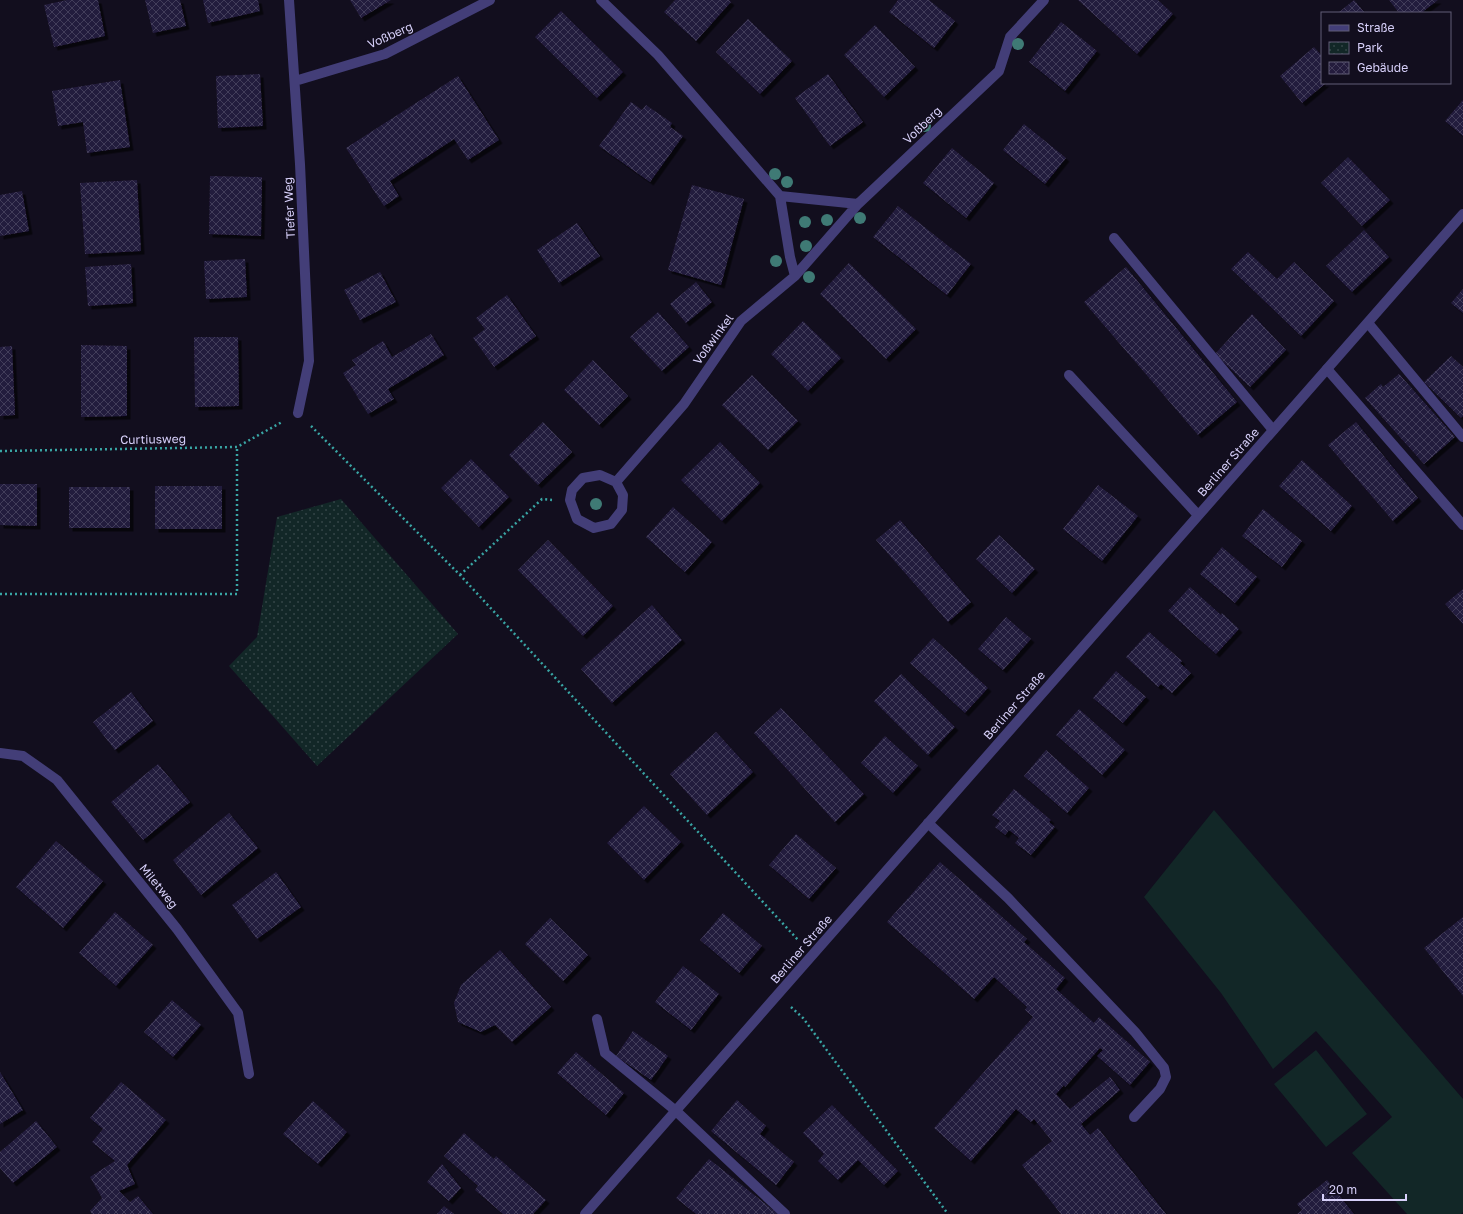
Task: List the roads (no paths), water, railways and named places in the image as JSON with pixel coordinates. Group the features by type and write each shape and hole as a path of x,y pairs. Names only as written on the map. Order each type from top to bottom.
{"street":[{"name":"Tiefer Weg","path":"289,0 301,171 309,361 298,413"},
{"name":"Voßberg","path":"295,81 385,54 490,0"},
{"path":"601,0 658,55 780,196 790,257 795,276"},
{"name":"Voßberg","path":"858,204 998,70 1010,38 1044,0"},
{"path":"780,196 858,204"},
{"name":"Voßwinkel","path":"616,482 684,404 741,321 795,276 858,204"},
{"name":"Berliner Straße","path":"585,1214 1463,214"},
{"path":"1114,238 1273,430"},
{"path":"1368,323 1463,437"},
{"path":"1327,370 1463,525"},
{"path":"1069,374 1198,515"},
{"path":"600,474 616,482 623,495 622,510 612,524 594,528 577,519 570,500 572,490 583,478 600,474"},
{"name":"Miletweg","path":"0,752 24,756 57,780 177,929 238,1013 249,1074"},
{"path":"928,824 1008,898 1135,1032 1164,1068 1166,1077 1160,1089 1134,1117"},
{"path":"597,1019 606,1053 676,1111 785,1214"}]}
